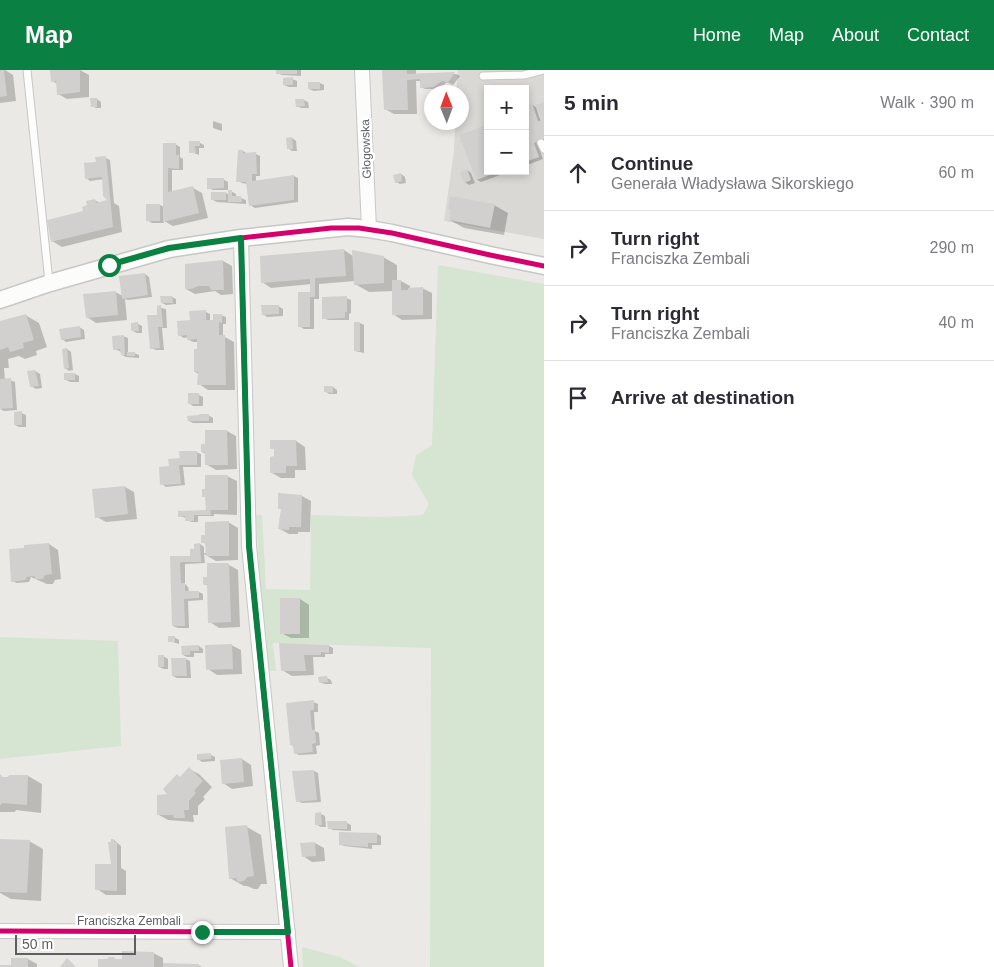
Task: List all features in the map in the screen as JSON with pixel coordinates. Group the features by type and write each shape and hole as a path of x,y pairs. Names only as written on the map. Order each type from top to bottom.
{"street":[{"name":"Głogowska","path":"362,70 369,229"},
{"path":"0,300 50,283 169,248 331,228 369,229 544,266"},
{"path":"241,238 249,546 291,967"},
{"name":"Franciszka Zembali","path":"0,931 288,932"}],"lane":[{"path":"27,70 50,283"},
{"path":"483,76 517,76 543,70"}],"shaded area":[{"path":"458,70 544,70 544,239 444,221 454,151 455,130 469,130 469,85 457,85"}],"green space":[{"path":"438,265 544,284 544,967 430,967 431,648 273,643 276,671 269,671 259,572 256,515 262,515 266,589 310,590 311,515 384,517 423,515 429,504 412,475 416,455 432,445"},
{"path":"0,637 118,641 121,746 0,759"},
{"path":"302,947 340,957 359,967 303,967"}],"building":[{"path":"0,70 4,70 7,96 0,97"},
{"path":"50,70 80,70 80,92 57,95 56,81 51,82"},
{"path":"276,70 297,70 297,74 276,74"},
{"path":"382,70 407,70 407,74 455,72 448,83 442,81 437,85 424,85 424,88 420,88 420,79 407,80 408,110 384,110"},
{"path":"293,77 293,85 283,85 283,78"},
{"path":"308,82 320,82 320,89 308,89"},
{"path":"90,98 97,98 97,107 91,107"},
{"path":"295,99 304,99 305,106 296,107"},
{"path":"544,102 544,139 534,143 539,157 529,161 529,104 532,103 538,121 542,120 536,105"},
{"path":"484,126 484,175 490,175 476,180 459,135"},
{"path":"292,137 293,149 287,149 286,138"},
{"path":"189,141 200,141 200,146 195,146 196,153 189,153"},
{"path":"163,143 176,143 176,155 179,155 179,169 168,168 168,192 193,186 199,213 163,222"},
{"path":"238,150 243,150 243,153 256,152 257,174 252,174 252,181 294,175 294,200 249,206 246,182 236,182"},
{"path":"106,156 113,227 51,242 47,220 83,211 82,207 87,205 86,201 95,199 96,203 107,200 103,196 102,177 85,179 84,163 96,162 95,157"},
{"path":"467,169 471,180 464,183 460,172"},
{"path":"401,173 402,181 395,183 393,175"},
{"path":"207,178 224,178 224,188 207,189"},
{"path":"228,190 232,190 232,196 241,196 242,202 228,202"},
{"path":"211,192 226,192 226,200 211,200"},
{"path":"450,196 495,204 490,228 449,220 451,210 448,209"},
{"path":"146,204 160,204 160,221 146,221"},
{"path":"344,249 346,276 315,278 315,297 310,297 310,327 298,327 298,292 310,292 310,279 261,283 260,256"},
{"path":"352,250 384,256 384,283 354,285"},
{"path":"223,260 224,290 211,290 209,286 185,289 185,264"},
{"path":"145,273 148,295 122,299 119,276"},
{"path":"392,280 401,280 401,290 423,287 423,315 392,315"},
{"path":"116,291 118,315 86,318 83,294"},
{"path":"160,296 172,296 173,303 161,303"},
{"path":"347,296 345,318 322,319 322,297"},
{"path":"161,305 163,327 158,327 160,348 150,349 147,315 157,315 157,306"},
{"path":"261,305 279,305 279,314 262,315"},
{"path":"206,310 206,320 213,320 213,314 222,314 222,323 219,322 219,335 225,335 226,385 197,385 198,372 194,372 194,349 197,349 197,339 187,340 187,335 178,336 177,321 190,320 189,311"},
{"path":"26,314 34,340 23,343 24,348 10,352 8,347 0,350 0,321"},
{"path":"138,322 139,331 131,331 131,323"},
{"path":"354,322 360,322 360,351 354,351"},
{"path":"80,326 81,337 61,340 59,329"},
{"path":"124,335 125,355 121,355 120,349 113,350 112,336"},
{"path":"67,348 69,368 64,369 62,349"},
{"path":"127,352 135,352 135,356 127,356"},
{"path":"35,370 39,386 30,387 27,371"},
{"path":"64,373 75,373 75,380 64,380"},
{"path":"11,378 13,408 0,409 0,379"},
{"path":"324,386 333,386 333,393 324,392"},
{"path":"188,393 199,393 199,404 188,404"},
{"path":"22,411 22,425 14,425 14,412"},
{"path":"209,414 209,421 188,421 187,416"},
{"path":"205,430 227,430 228,465 205,465 205,452 201,452 201,444 205,444"},
{"path":"270,440 296,440 297,466 286,466 286,473 270,473 270,457 274,456 274,449 270,449"},
{"path":"179,451 197,451 197,465 179,465 181,484 160,485 159,467 169,466 168,459 180,458"},
{"path":"205,475 228,475 228,510 210,510 211,515 194,515 194,521 185,521 185,516 178,517 178,511 206,510 205,497 202,497 202,489 205,489"},
{"path":"125,486 128,514 95,518 92,489"},
{"path":"278,493 302,495 301,527 289,527 289,530 278,529 281,509 278,509"},
{"path":"229,521 229,556 206,556 205,543 201,543 201,535 205,535 205,522"},
{"path":"49,543 52,574 45,575 43,579 36,579 34,576 27,577 25,580 11,582 9,549 24,548 24,545"},
{"path":"200,543 201,562 181,562 180,564 181,583 185,583 185,591 199,591 199,598 184,599 185,626 172,626 170,556 190,556 190,549 194,549 194,544"},
{"path":"207,563 229,563 231,622 208,623 207,584 203,585 203,577 207,577"},
{"path":"280,598 300,598 300,634 280,634"},
{"path":"168,636 175,636 175,642 168,642"},
{"path":"279,643 329,645 329,653 321,652 321,655 304,655 306,671 281,671"},
{"path":"232,644 233,669 206,670 205,645"},
{"path":"199,645 199,651 190,651 190,655 182,655 181,646"},
{"path":"158,655 164,655 164,667 158,667"},
{"path":"171,658 186,658 187,676 172,676"},
{"path":"327,676 328,682 319,683 318,677"},
{"path":"314,700 314,710 310,710 312,730 315,729 316,743 312,744 313,752 294,754 293,745 290,745 286,703"},
{"path":"211,753 211,759 197,760 197,754"},
{"path":"242,758 244,782 222,784 220,760"},
{"path":"189,767 203,781 194,791 196,793 189,801 189,810 184,810 185,818 174,818 173,815 157,815 157,795 167,794 163,789 177,774 180,777"},
{"path":"314,770 317,800 296,802 292,771"},
{"path":"0,774 3,777 8,777 9,775 28,775 27,805 2,803 0,806"},
{"path":"321,812 322,825 315,825 315,813"},
{"path":"327,821 347,821 347,829 328,829"},
{"path":"247,825 254,876 247,877 244,881 238,882 236,878 229,879 225,827"},
{"path":"339,832 377,833 377,843 368,843 368,847 339,845"},
{"path":"0,839 30,840 27,893 0,892"},
{"path":"111,839 117,842 117,891 95,890 95,864 111,864 108,842 111,842"},
{"path":"315,842 316,856 302,857 300,843"},
{"path":"122,951 154,952 154,967 98,967 98,959 114,957 115,959 122,959"},
{"path":"11,958 28,958 28,967 0,967 0,965 11,965"},
{"path":"67,958 76,967 60,967"},
{"path":"163,963 199,964 199,967 163,967"}],"cycle path":[{"path":"291,967 249,546 241,238 331,228 359,228 392,233 544,266"},
{"path":"0,931 288,932"}],"route":[{"path":"109,265 169,248 241,238 249,546 288,932 202,932"}]}
